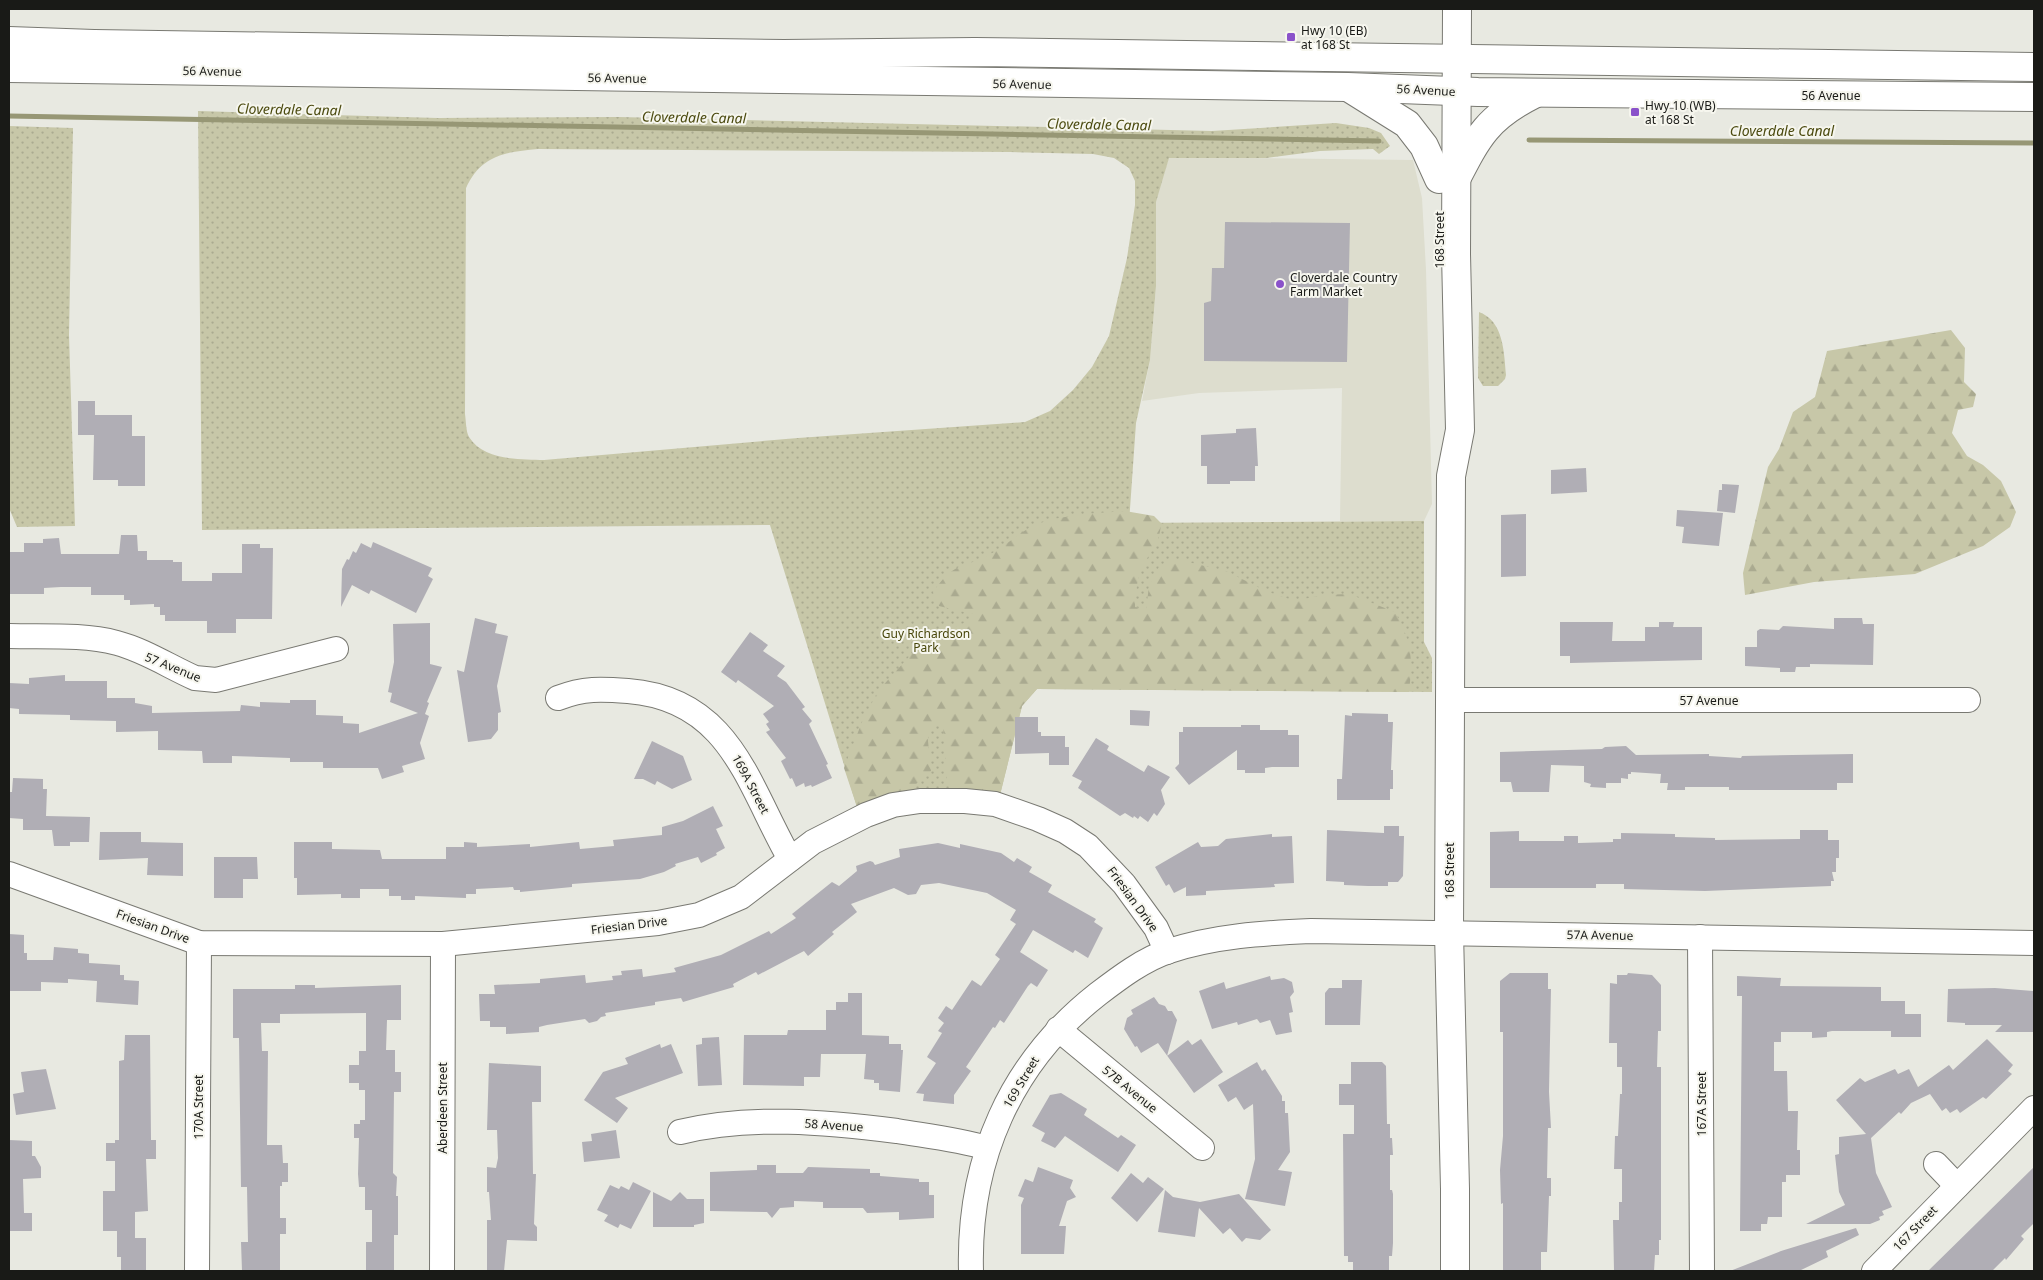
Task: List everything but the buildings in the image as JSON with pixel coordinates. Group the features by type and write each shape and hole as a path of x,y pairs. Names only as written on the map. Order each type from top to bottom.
{"main road":[{"name":"168 Street","path":"1441,9 1448,58"},
{"name":"168 Street","path":"1455,1271 1449,932 1452,471 1442,431 1448,58 1456,9"},
{"name":"56 Avenue","path":"9,41 124,45 784,54 975,52 2034,67"},
{"name":"56 Avenue","path":"9,68 1348,87 1447,91 2034,96"},
{"path":"1348,87 1407,124 1447,180 1486,126 1508,107 1537,92"}],"street":[{"name":"57 Avenue","path":"9,636 83,637 102,640 120,644 195,678 211,680 336,649"},
{"name":"169A Street","path":"558,698 577,690 590,689 639,692 670,700 693,712 714,729 737,756 790,860"},
{"name":"57 Avenue","path":"1450,700 1968,700"},
{"name":"Friesian Drive","path":"9,874 199,943 443,944 658,923 698,915 741,897 813,842 839,827 893,805 939,800 996,804 1065,831 1088,846 1124,884 1156,928 1167,952"},
{"name":"57A Avenue","path":"1167,952 1212,940 1258,933 1311,930 2034,943"},
{"name":"167A Street","path":"1700,937 1702,1271"},
{"name":"170A Street","path":"197,1271 199,943"},
{"name":"Aberdeen Street","path":"442,1271 443,944"},
{"name":"169 Street","path":"971,1271 973,1222 977,1189 986,1148 1015,1087 1034,1057 1058,1030 1110,984 1167,952"},
{"name":"57B Avenue","path":"1058,1030 1202,1148"},
{"name":"167 Street","path":"1874,1271 2034,1108"},
{"name":"58 Avenue","path":"680,1132 714,1124 833,1123 962,1140 986,1148"},
{"path":"1936,1164 1957,1186"}],"shaded area":[{"path":"1169,157 1413,160 1422,198 1426,270 1432,504 1424,521 1340,521 1342,388 1199,393 1142,401 1150,360 1156,287 1156,201"}],"green space":[{"path":"198,111 438,118 619,117 1212,131 1336,123 1369,128 1381,133 1390,146 1379,154 1373,149 1320,151 1266,158 1169,158 1156,202 1156,286 1150,360 1136,423 1129,523 1424,521 1424,642 1432,658 1432,692 1037,689 1022,706 1000,795 972,790 918,790 857,807 770,525 202,530","holes":["538,149 1093,154 1114,158 1129,168 1135,181 1135,205 1127,258 1109,336 1092,367 1073,390 1050,411 1025,422 798,438 544,460 514,459 493,455 484,451 469,437 465,414 466,188 479,168 495,157"]},
{"path":"9,126 73,128 69,335 75,526 17,527 9,508"},
{"path":"1479,312 1487,316 1493,323 1501,339 1506,375 1505,379 1498,386 1483,386 1478,378"},
{"path":"1951,330 1965,348 1964,382 1976,394 1973,407 1958,410 1952,433 1967,456 1983,465 2001,481 2016,512 2010,527 1983,546 1915,574 1814,582 1745,595 1743,573 1768,467 1779,449 1793,412 1815,397 1827,351"},
{"name":"Guy Richardson Park","path":"1125,511 1154,516 1161,523 1158,539 1140,572 1135,607 1146,610 1149,586 1160,565 1175,559 1226,571 1266,591 1295,601 1322,595 1349,594 1395,612 1405,633 1410,650 1409,692 1037,689 1022,706 1000,795 953,789 947,782 943,726 930,726 928,741 931,771 907,792 857,807 844,768 862,722 878,691 916,649 938,635 966,622 973,614 939,606 933,592 940,582 952,571 989,555 1038,524 1068,516"}],"waterway":[{"name":"Cloverdale Canal","path":"9,116 1379,141"},
{"name":"Cloverdale Canal","path":"1529,140 2034,143"}],"place":[{"name":"Hwy 10 (EB) at 168 St","path":"1291,37"},
{"name":"Hwy 10 (WB) at 168 St","path":"1635,112"},
{"name":"Cloverdale Country Farm Market","path":"1280,284"}]}
